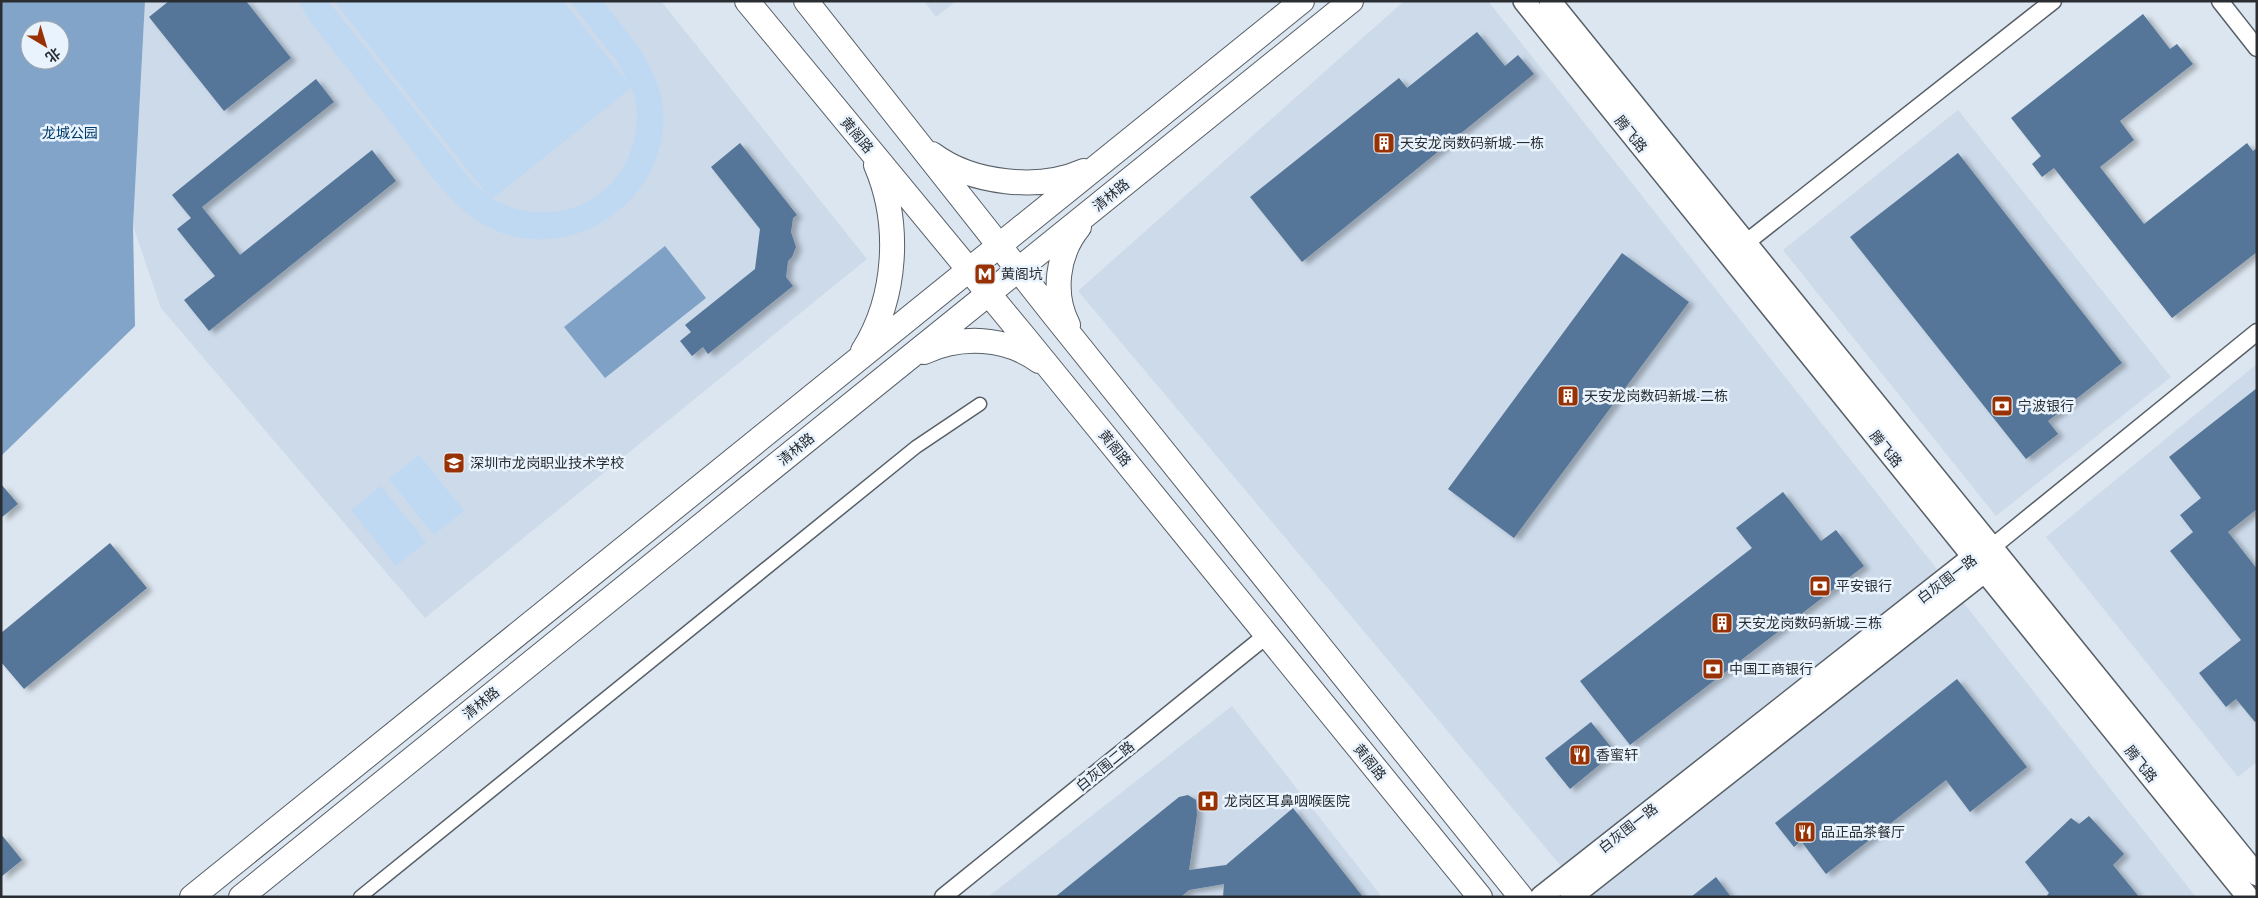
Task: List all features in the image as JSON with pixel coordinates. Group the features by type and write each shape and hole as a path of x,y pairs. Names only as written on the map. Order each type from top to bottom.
{"main road":[{"name":"黄阁路","path":"747,1 1051,369 1480,897"},
{"path":"806,1 1018,270 1521,897"},
{"path":"192,897 1302,1"},
{"name":"清林路","path":"241,897 1351,1"},
{"path":"918,143 938,158 960,169 987,177 1011,181 1033,182 1059,179 1082,173 1102,163"},
{"path":"859,359 873,335 882,308 891,258 892,234 889,207 882,178 870,150"},
{"path":"1079,346 1066,321 1059,299 1058,274 1064,251 1076,230 1096,208"},
{"path":"905,361 932,349 950,344 984,340 1006,345 1031,355 1051,369"},
{"path":"742,454 760,478"}],"street":[{"name":"腾飞路","path":"1524,1 1738,249"},
{"name":"腾飞路","path":"1550,1 1738,249 2248,897"},
{"path":"1738,249 2052,1"},
{"path":"2220,1 2257,48"},
{"path":"1983,558 2257,332"},
{"path":"360,897 916,447 980,404"},
{"name":"腾飞路","path":"1983,558 2257,875"},
{"name":"白灰围一路","path":"1541,897 1983,558"},
{"name":"白灰围一路","path":"1572,897 1983,558"},
{"name":"白灰围二路","path":"943,897 1267,635"}],"shaded area":[{"name":"深圳市龙岗职业技术学校","path":"145,1 661,1 867,259 425,618 161,308 133,226"},
{"path":"298,1 328,1 469,178 489,197 334,1 563,1 630,85 616,60 569,1 602,1 638,46 657,83 661,97 663,131 655,162 639,189 617,212 590,228 559,238 527,239 495,230 466,212 441,187 311,23","holes":["631,88 637,113 634,140 626,163 613,181 597,196 578,206 558,211 536,212 514,208 492,199"]},
{"path":"924,1 956,1 936,17"},
{"path":"1404,1 1488,1 2196,897 1587,897 1078,291"},
{"path":"1958,110 2171,377 1996,516 1783,250"},
{"path":"665,246 706,298 605,378 564,327"},
{"path":"2257,364 2257,762 2238,777 2046,537"},
{"path":"419,455 464,511 434,535 389,479"},
{"path":"381,486 426,542 396,566 351,510"},
{"name":"龙岗区耳鼻咽喉医院","path":"1232,706 1382,897 988,897"}],"green space":[{"name":"龙城公园","path":"1,1 145,1 133,226 135,326 1,456"}],"building":[{"path":"169,1 246,1 291,58 224,111 149,17"},
{"path":"2143,14 2170,49 2177,44 2193,64 2120,121 2134,140 2100,167 2144,224 2247,143 2253,151 2257,148 2257,252 2172,318 2054,168 2042,177 2032,164 2041,156 2011,118"},
{"name":"天安龙岗数码新城-一栋","path":"1477,32 1505,66 1518,55 1534,74 1302,262 1250,197 1399,78 1407,88"},
{"path":"316,79 334,102 202,207 240,255 372,150 396,181 209,331 184,300 215,276 177,229 191,218 172,195"},
{"path":"740,143 797,215 793,218 791,232 796,247 788,261 786,277 793,286 708,354 703,347 692,356 680,341 691,332 685,325 755,269 760,229 711,167"},
{"path":"1958,153 2122,363 2048,421 2058,434 2026,459 1850,237"},
{"name":"天安龙岗数码新城-二栋","path":"1622,253 1689,302 1514,538 1448,489"},
{"path":"2257,388 2257,509 2228,532 2257,569 2257,720 2255,722 2236,699 2226,707 2199,673 2241,640 2170,551 2193,532 2180,515 2201,498 2169,457"},
{"path":"1,484 18,504 1,518"},
{"name":"天安龙岗数码新城-三栋","path":"1783,492 1821,541 1836,530 1864,566 1630,745 1580,681 1752,548 1736,528"},
{"path":"110,543 147,588 24,689 1,662 1,633"},
{"path":"1957,679 2027,767 1970,812 1946,780 1826,874 1801,841 1794,847 1775,823"},
{"name":"香蜜轩","path":"1591,722 1615,752 1570,789 1545,758"},
{"path":"1188,795 1196,800 1197,815 1189,870 1226,865 1293,808 1363,897 1223,897 1224,884 1189,890 1181,897 1055,897 1179,797"},
{"path":"2089,816 2124,854 2113,865 2139,897 2046,897 2049,893 2025,862 2071,818 2079,824"},
{"path":"1,834 22,860 1,877"},
{"path":"1716,877 1731,897 1691,897"}],"place":[{"name":"天安龙岗数码新城-一栋","path":"1384,143"},
{"name":"黄阁坑","path":"985,274"},
{"name":"天安龙岗数码新城-二栋","path":"1568,396"},
{"name":"宁波银行","path":"2002,406"},
{"name":"深圳市龙岗职业技术学校","path":"454,463"},
{"name":"平安银行","path":"1820,586"},
{"name":"天安龙岗数码新城-三栋","path":"1722,623"},
{"name":"中国工商银行","path":"1713,669"},
{"name":"香蜜轩","path":"1580,755"},
{"name":"龙岗区耳鼻咽喉医院","path":"1208,801"},
{"name":"品正品茶餐厅","path":"1805,832"}]}
